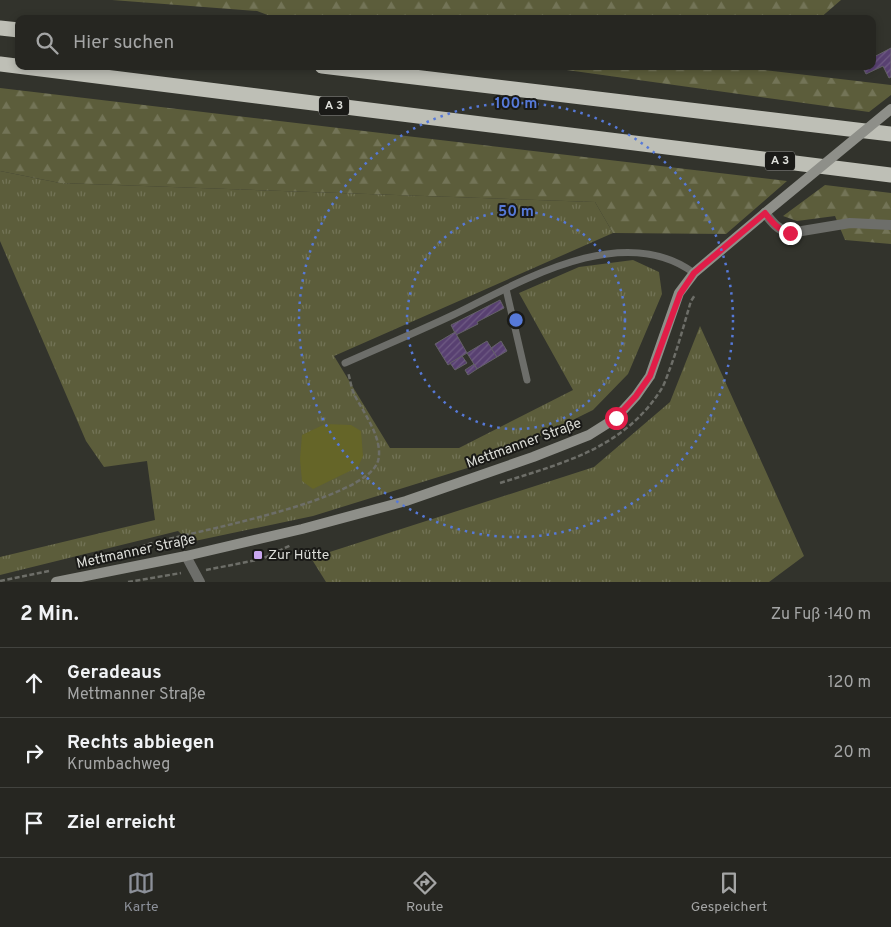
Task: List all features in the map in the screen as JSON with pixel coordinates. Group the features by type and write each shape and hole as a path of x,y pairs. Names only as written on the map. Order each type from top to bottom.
{"highway":[{"path":"0,28 15,30"},
{"name":"A 3","path":"0,64 15,66"},
{"name":"A 3","path":"48,70 891,175"},
{"path":"355,70 891,134"}],"main road":[{"name":"Mettmanner Straße","path":"56,582 186,556 302,529 406,501 533,457 589,435 616,418 636,396 650,376 680,294 694,273 891,109"}],"street":[{"path":"765,213 778,228 790,233 850,223 891,225"},
{"path":"186,556 200,582"}],"lane":[{"path":"345,363 415,333 506,288 566,263 625,252 649,254 674,261 694,273"},
{"path":"506,288 527,380"}],"path":[{"path":"492,485 564,463 606,444 636,421 663,387 676,353 691,301 698,289"},
{"path":"169,540 261,517 331,495 362,479 372,470 378,461 378,445 371,424 353,392 345,363"},
{"path":"128,582 262,559 291,545"}],"green space":[{"path":"112,0 841,0 824,15 268,15 257,11"},
{"path":"567,70 764,70 891,85 891,95 869,112"},
{"path":"0,88 787,181 726,234 613,233 595,202 60,183 0,171"},
{"path":"0,171 60,183 595,202 613,233 334,356 390,448 459,448 573,390 519,293 579,267 633,260 659,272 662,294 628,374 593,410 490,461 313,516 190,542 178,531 0,575 0,557 155,520 147,461 104,467 86,441 0,241"},
{"path":"825,185 891,193 891,244 845,240 835,216 797,221 783,216"},
{"path":"700,326 804,556 769,582 326,582 311,558 594,467 670,402"}],"shaded area":[{"path":"325,424 351,425 361,431 363,456 358,467 313,489 302,481 300,459 302,435"}],"building":[{"path":"891,48 891,77 889,78 883,66 876,69 876,56"},
{"path":"864,70 874,70 866,74"},
{"path":"500,300 504,308 456,335 451,325"},
{"path":"455,332 467,353 448,365 435,344"},
{"path":"487,341 497,357 477,369 467,353"},
{"path":"501,341 507,351 497,357 491,348"},
{"path":"462,356 467,363 455,370 450,363"},
{"path":"474,364 477,369 468,375 465,370"}],"place":[{"name":"Zur Hütte","path":"258,555"}],"route":[{"path":"616,418 636,396 650,376 680,294 694,273 765,213 778,228 790,233"}]}
